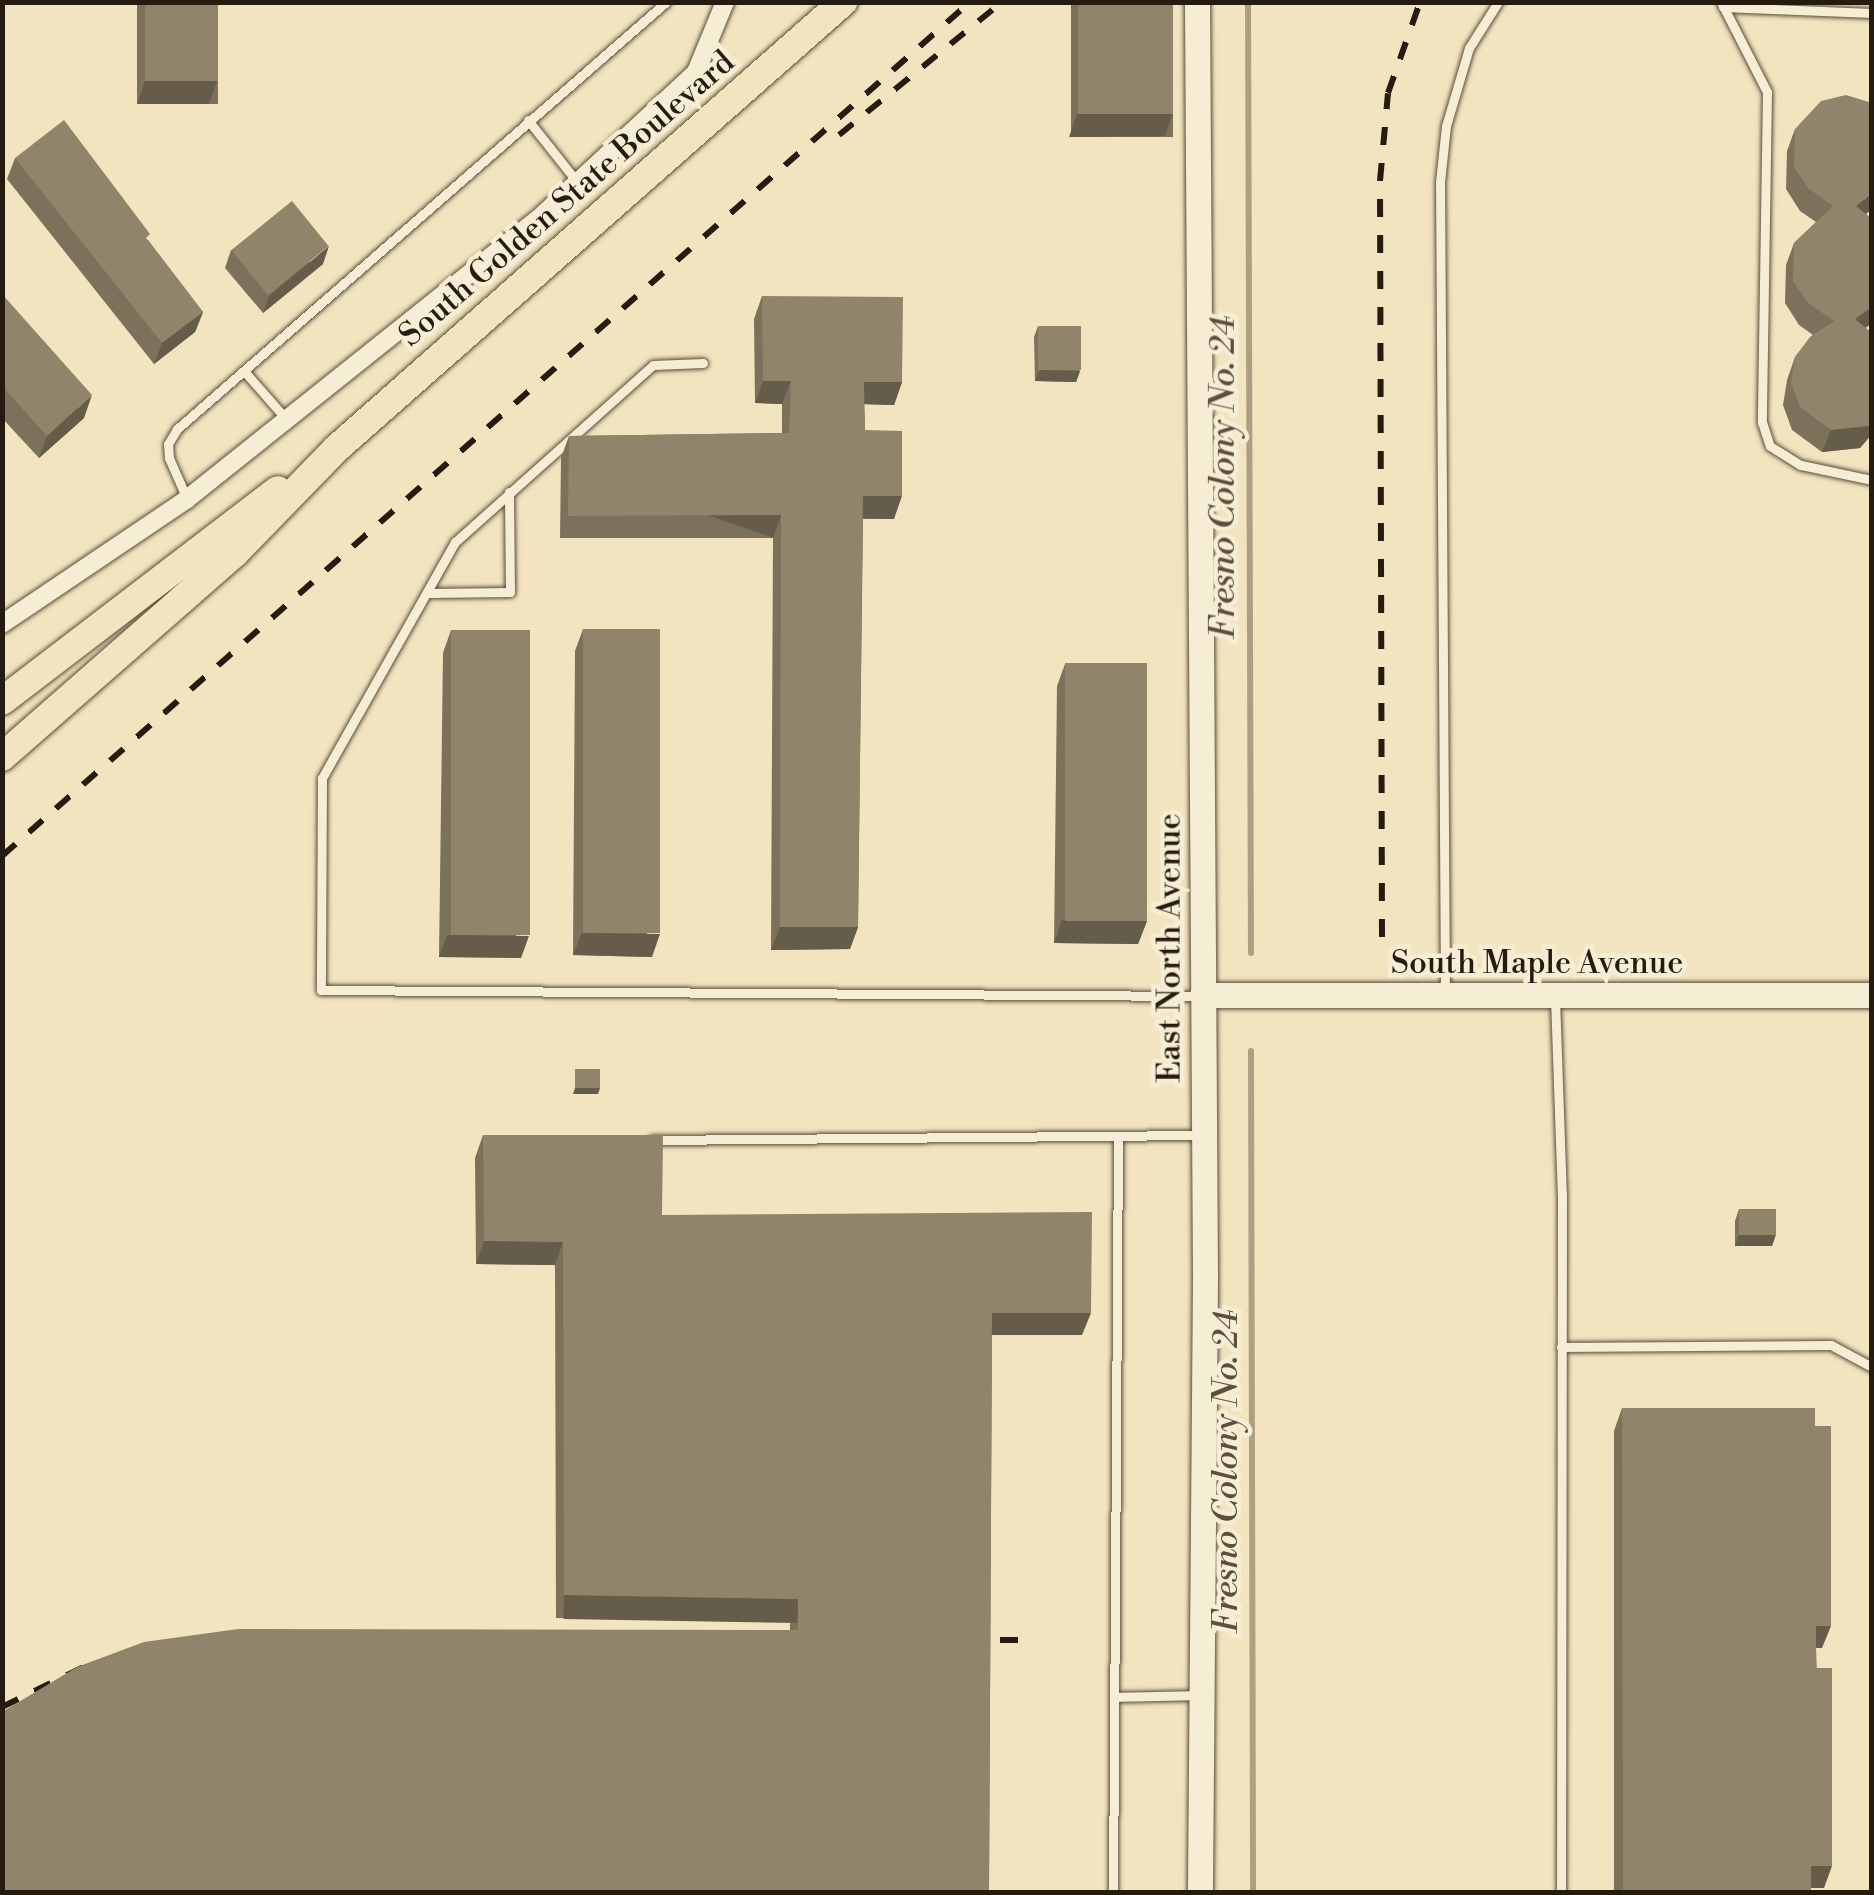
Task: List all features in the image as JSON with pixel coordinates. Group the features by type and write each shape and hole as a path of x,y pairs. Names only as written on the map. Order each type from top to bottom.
{"main road":[{"name":"South Golden State Boulevard","path":"2,757 234,553 337,448 843,2"},
{"name":"South Golden State Boulevard","path":"2,701 337,448"}],"street":[{"path":"2,624 187,499 578,182 696,72 726,2"},
{"name":"East North Avenue","path":"1197,2 1204,1135 1200,1892"},
{"name":"South Maple Avenue","path":"1202,996 1872,995"}],"lane":[{"path":"187,499 168,444 244,371 666,2"},
{"path":"1445,996 1440,182 1446,126 1470,48 1498,2"},
{"path":"1722,5 1872,13"},
{"path":"1722,5 1767,92 1762,422 1770,446 1800,465 1872,480"},
{"path":"528,120 578,182"},
{"path":"703,363 653,365 456,542 322,778 321,990 1202,996"},
{"path":"244,371 287,420"},
{"path":"568,443 586,443"},
{"path":"430,593 510,592 510,492"},
{"path":"1555,996 1561,1347 1561,1892"},
{"path":"630,1140 1204,1135"},
{"path":"1113,1892 1118,1136"},
{"path":"1561,1347 1832,1345 1872,1367"},
{"path":"1114,1697 1202,1695"}],"building":[{"path":"145,2 218,2 218,81 145,81"},
{"path":"1078,2 1173,2 1173,114 1078,114"},
{"path":"1846,95 1872,103 1872,193 1856,206 1872,219 1872,307 1855,319 1872,333 1872,422 1868,426 1831,430 1800,407 1791,383 1795,357 1810,337 1834,321 1807,302 1793,281 1794,243 1833,206 1808,188 1794,167 1795,129 1821,101"},
{"path":"64,120 203,312 162,343 15,158"},
{"path":"292,201 329,246 268,295 231,250"},
{"path":"2,294 92,395 47,436 2,386"},
{"path":"762,296 903,297 902,382 864,382 865,430 902,431 902,496 863,496 858,927 780,927 781,515 568,516 569,436 789,433 791,381 763,381"},
{"path":"1038,326 1081,326 1081,370 1038,370"},
{"path":"583,629 660,629 660,933 583,933"},
{"path":"451,630 530,630 530,935 451,935"},
{"path":"1065,663 1147,663 1147,921 1065,921"},
{"path":"575,1069 600,1069 600,1088 575,1088"},
{"path":"483,1135 663,1135 662,1215 1092,1212 1091,1313 992,1313 989,1892 2,1892 2,1712 77,1667 144,1642 238,1629 798,1630 798,1599 564,1595 563,1242 484,1241"},
{"path":"1739,1209 1776,1209 1776,1235 1739,1235"},
{"path":"1622,1408 1815,1408 1815,1426 1831,1426 1831,1626 1816,1626 1816,1668 1832,1668 1832,1866 1811,1866 1811,1892 1623,1892"}],"waterway":[{"name":"Fresno Colony No. 24","path":"1248,2 1251,953"},
{"name":"Fresno Colony No. 24","path":"1251,1051 1253,1892"}],"railway":[{"path":"2,856 970,2"},
{"path":"839,135 1002,2"},
{"path":"1382,937 1380,181 1388,93 1420,2"},
{"path":"964,1640 1030,1640"},
{"path":"2,1707 92,1663"}]}
